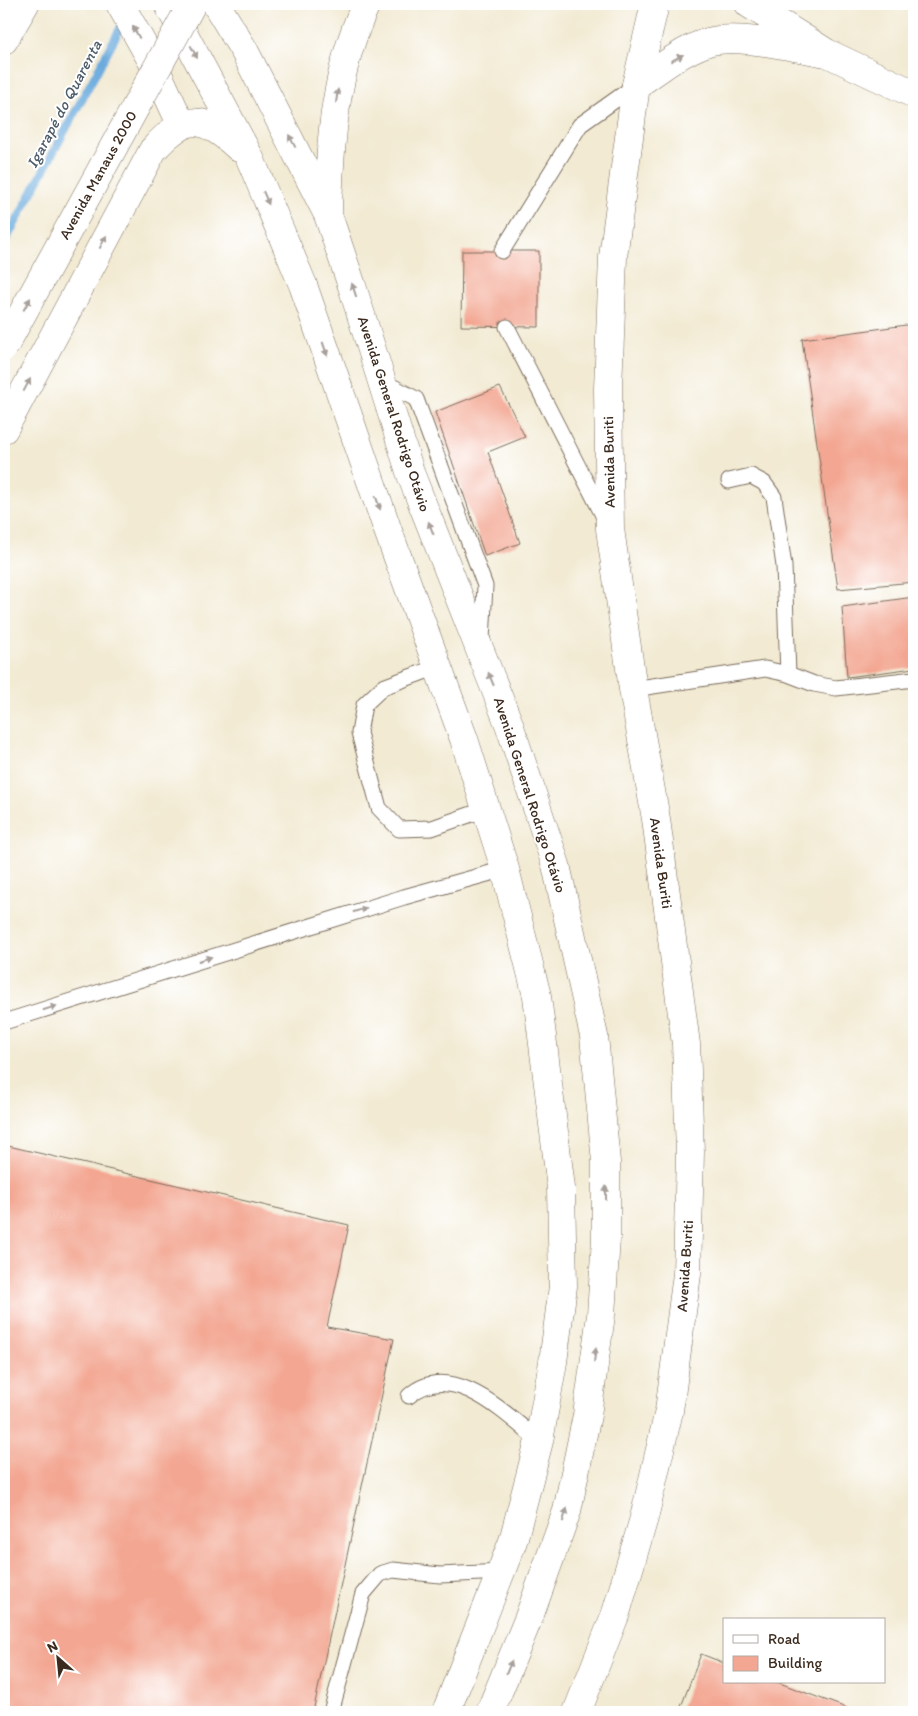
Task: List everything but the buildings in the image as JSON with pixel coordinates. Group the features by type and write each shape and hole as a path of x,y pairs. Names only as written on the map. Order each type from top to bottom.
{"main road":[{"path":"120,4 152,61 181,124"},
{"name":"Avenida General Rodrigo Otávio","path":"216,4 254,69 328,215 411,475 509,724 556,865 594,1036 606,1162 606,1238 601,1316 587,1415 567,1511 529,1617 490,1712"},
{"path":"328,215 329,167 340,76 354,29 366,4"},
{"name":"Avenida Buriti","path":"578,1712 616,1613 644,1518 669,1411 687,1274 690,1152 686,1044 656,819 633,689 610,529 608,390 613,257 636,85 654,4"},
{"path":"749,4 827,53 914,94"},
{"path":"177,6 249,156 303,285 506,869 537,996 561,1188 563,1286 553,1362 539,1441 513,1541 446,1712"},
{"name":"Avenida Manaus 2000","path":"4,347 177,6"},
{"path":"4,40 15,16"},
{"path":"636,85 669,62 706,42 733,39 827,53"},
{"path":"4,428 153,150 166,135 181,124 198,122 217,127 249,156"}],"lane":[{"path":"502,251 580,125 636,85"},
{"path":"507,327 610,529"},
{"path":"729,481 751,476 764,483 774,497 784,566 788,674"},
{"path":"437,667 383,687 364,706 359,733 379,808 399,829 432,828 486,809"},
{"path":"633,689 765,669 788,674 814,684 836,688 914,679"},
{"path":"4,1022 395,900 506,869"},
{"path":"409,1396 418,1389 430,1384 461,1387 486,1399 539,1441"},
{"path":"331,1712 362,1594 380,1574 393,1570 440,1575 502,1572"}],"waterway":[{"name":"Igarapé do Quarenta","path":"4,244 123,23"}]}
